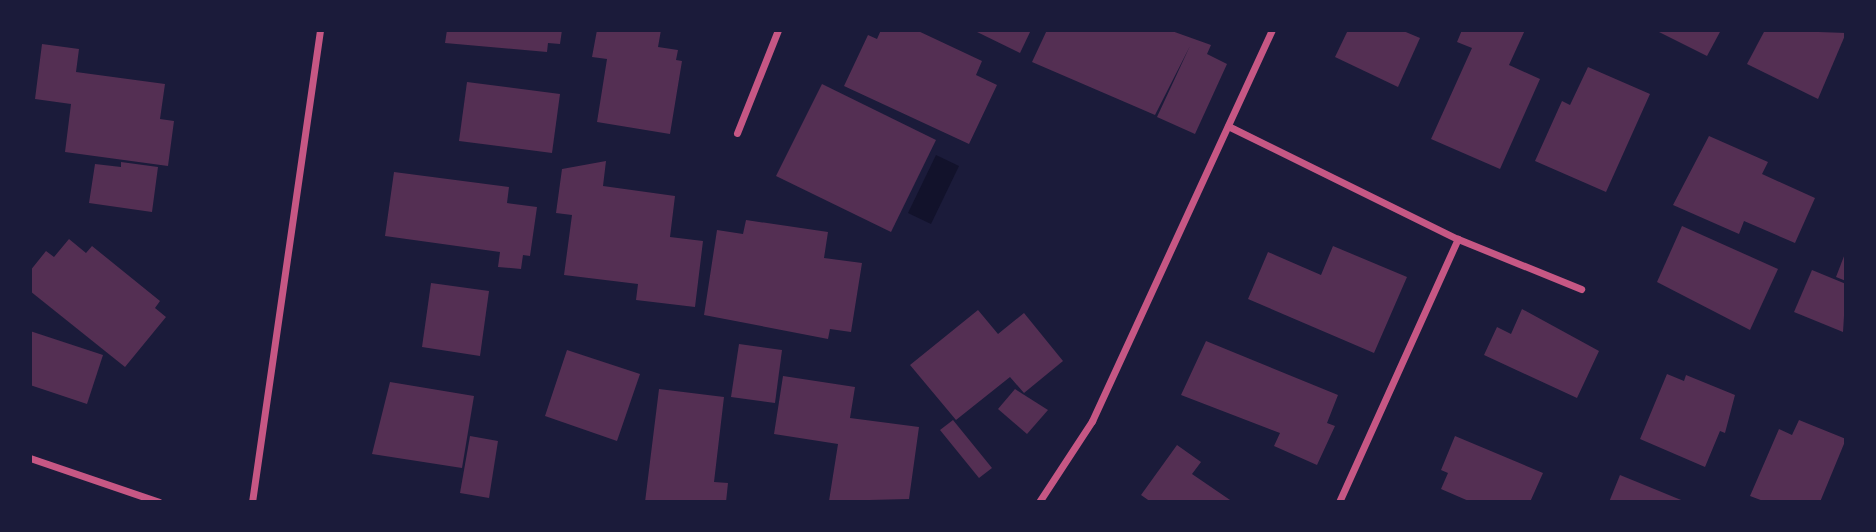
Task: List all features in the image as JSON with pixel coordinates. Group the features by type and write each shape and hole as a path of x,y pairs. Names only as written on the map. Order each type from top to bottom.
{"street":[{"path":"252,502 320,30"},
{"path":"737,132 778,30"},
{"path":"1040,502 1092,421 1272,30"},
{"path":"1227,126 1458,239 1581,289"},
{"path":"1339,502 1458,239"},
{"path":"30,458 159,502"}],"shaded area":[{"path":"936,155 959,166 931,224 908,213"}],"building":[{"path":"447,30 562,30 560,44 548,43 547,52 445,43"},
{"path":"597,30 661,30 658,47 678,50 676,60 682,61 670,134 597,122 607,59 592,57"},
{"path":"881,30 916,30 982,61 976,75 997,85 969,144 844,86 868,35 877,39"},
{"path":"973,30 1031,30 1020,53"},
{"path":"1047,30 1169,30 1211,45 1207,54 1227,64 1195,134 1157,117 1190,46 1155,115 1032,62"},
{"path":"1348,30 1401,30 1420,38 1398,87 1335,57"},
{"path":"1462,30 1525,30 1509,65 1540,79 1500,169 1431,139 1472,48 1457,42"},
{"path":"1655,30 1721,30 1707,56"},
{"path":"1765,30 1846,33 1818,99 1747,64"},
{"path":"42,44 79,49 76,72 165,84 160,119 174,121 168,166 65,152 71,104 35,99"},
{"path":"1588,67 1650,94 1606,192 1535,161 1562,101 1570,105"},
{"path":"467,82 560,94 552,153 459,141"},
{"path":"822,84 936,140 891,232 776,176"},
{"path":"1709,136 1768,162 1762,174 1815,198 1795,243 1744,221 1739,234 1673,205"},
{"path":"606,161 603,186 675,196 670,237 703,241 695,307 636,300 638,284 564,275 572,215 556,213 562,169"},
{"path":"121,162 158,167 152,212 89,203 95,164 121,167"},
{"path":"394,172 509,187 507,203 537,207 530,256 523,255 521,269 498,267 500,252 385,236"},
{"path":"746,220 828,232 824,258 862,263 851,332 830,329 828,339 704,315 717,230 743,234"},
{"path":"1682,226 1778,269 1750,330 1657,282"},
{"path":"69,239 86,253 92,246 160,301 155,308 166,317 125,367 30,291 30,271 46,251 54,257"},
{"path":"1333,246 1407,277 1374,353 1248,299 1268,252 1321,275"},
{"path":"1846,251 1846,281 1836,277"},
{"path":"1812,270 1846,284 1843,332 1794,312"},
{"path":"431,283 489,291 480,356 422,347"},
{"path":"1522,309 1599,351 1577,398 1484,355 1497,327 1511,334"},
{"path":"978,310 998,334 1024,313 1063,361 1024,393 1010,377 956,420 910,365"},
{"path":"30,331 103,355 87,404 30,385"},
{"path":"1206,341 1338,395 1327,423 1335,426 1317,465 1274,446 1280,433 1181,395"},
{"path":"739,344 782,350 775,403 731,397"},
{"path":"567,350 640,374 617,441 545,416"},
{"path":"1667,374 1684,381 1686,375 1735,395 1725,433 1720,431 1705,467 1640,439"},
{"path":"783,376 855,387 850,418 919,427 909,499 829,501 838,444 774,434"},
{"path":"390,382 474,396 462,468 372,454"},
{"path":"659,389 724,397 714,482 728,483 726,502 645,502"},
{"path":"1015,389 1048,410 1027,434 998,409"},
{"path":"953,420 992,468 979,478 940,430"},
{"path":"1799,420 1846,439 1820,502 1766,502 1750,496 1779,429 1792,435"},
{"path":"470,436 498,441 489,498 460,493"},
{"path":"1455,436 1543,473 1530,502 1471,502 1441,489 1448,473 1441,470"},
{"path":"1177,445 1201,462 1192,474 1233,502 1151,502 1141,495"},
{"path":"1620,475 1686,502 1609,502"}]}
